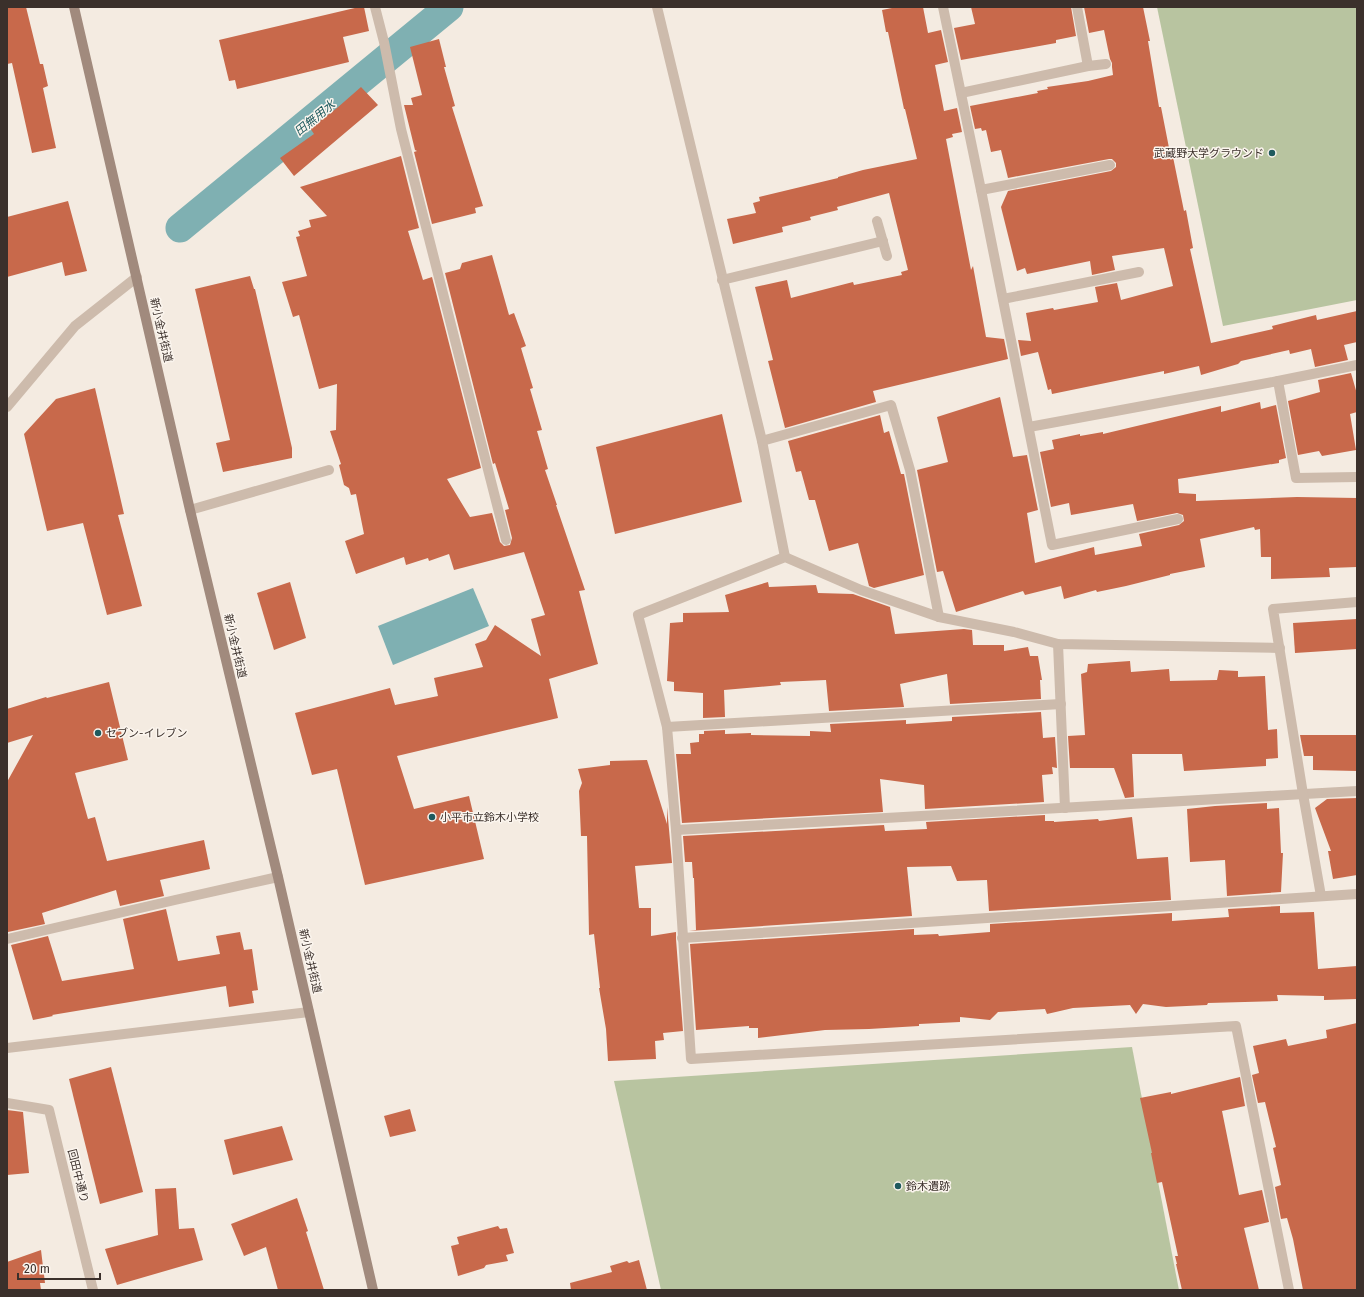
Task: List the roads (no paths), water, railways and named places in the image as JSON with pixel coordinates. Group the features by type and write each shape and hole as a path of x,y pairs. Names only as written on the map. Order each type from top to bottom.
{"main road":[{"name":"新小金井街道","path":"74,7 190,510 310,1012 373,1290"}],"street":[{"path":"375,7 384,42 400,129 506,540"},
{"path":"657,7 762,442 785,557"},
{"path":"943,7 1052,545 1178,519"},
{"path":"1077,7 1088,66"},
{"path":"961,93 1088,66 1106,64"},
{"path":"981,190 1110,165"},
{"path":"877,222 888,256"},
{"path":"722,280 883,241"},
{"path":"1003,299 1139,272"},
{"path":"7,407 74,326 137,277"},
{"path":"1028,427 1357,365"},
{"path":"1278,381 1296,478 1357,477"},
{"path":"762,442 891,405 910,470 939,617"},
{"path":"190,510 329,470"},
{"path":"1280,648 1058,644 1014,632 939,617 861,590 785,557 638,615 667,727 676,830 691,1059 1236,1026 1289,1290"},
{"path":"1321,896 1273,610 1357,602"},
{"path":"1058,644 1065,808"},
{"path":"667,727 1061,704"},
{"path":"676,830 1357,791"},
{"path":"7,939 278,877"},
{"path":"682,938 1357,894"},
{"path":"7,1048 310,1012"},
{"name":"回田中通り","path":"7,1103 49,1110 94,1290"}],"water":[{"path":"473,588 489,626 393,665 378,626"}],"waterway":[{"name":"田無用水","path":"180,228 449,7"}],"place":[{"name":"武蔵野大学グラウンド","path":"1272,153"},
{"name":"セブン-イレブン","path":"98,733"},
{"name":"小平市立鈴木小学校","path":"432,817"},
{"name":"鈴木遺跡","path":"898,1186"}]}
